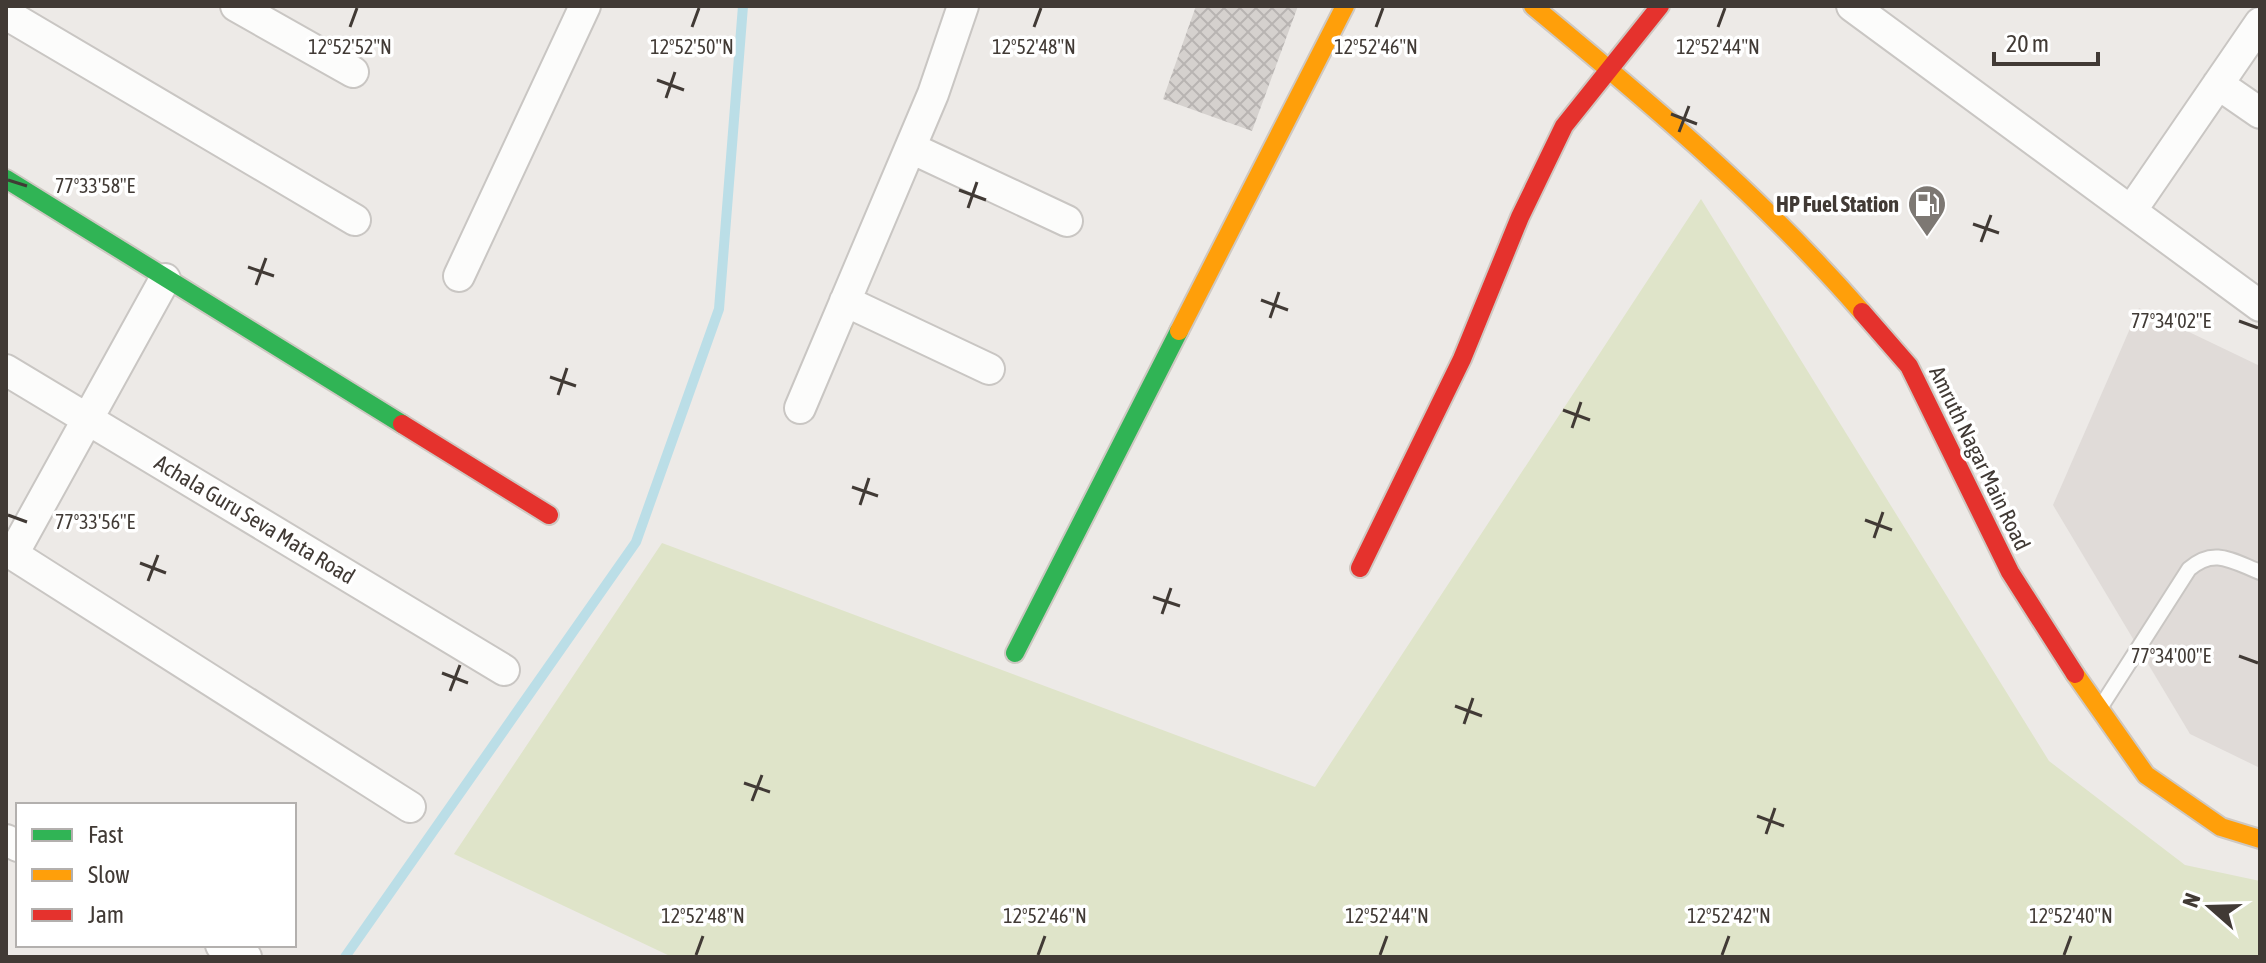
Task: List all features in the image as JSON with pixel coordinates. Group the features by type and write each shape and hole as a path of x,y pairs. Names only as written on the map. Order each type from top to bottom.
{"street":[{"path":"236,6 353,72"},
{"path":"459,276 585,6"},
{"path":"800,408 911,148 963,6"},
{"path":"1015,653 1345,6"},
{"name":"Amruth Nagar Main Road","path":"1533,6 1696,142 1814,256 1909,366 2010,572 2098,710 2146,775 2221,827 2260,839"},
{"path":"1360,568 1462,359 1520,217 1564,126 1660,6"},
{"path":"1852,6 2260,306"},
{"path":"6,14 355,220"},
{"path":"2131,211 2260,23"},
{"path":"2218,84 2260,113"},
{"path":"911,148 1067,221"},
{"path":"6,179 549,515"},
{"path":"165,279 89,419 9,552 410,807"},
{"path":"845,301 989,369"},
{"name":"Achala Guru Seva Mata Road","path":"6,370 504,670"},
{"path":"225,947 246,957"}],"lane":[{"path":"2098,710 2189,569 2201,558 2210,556 2260,572"}],"shaded area":[{"path":"2139,308 2260,366 2260,768 2190,734 2053,505"}],"green space":[{"path":"1701,199 2049,761 2185,865 2260,881 2260,957 672,957 454,854 662,543 1315,787"}],"building":[{"path":"1196,6 1298,6 1252,131 1163,99"}],"waterway":[{"path":"345,957 636,542 719,309 743,6"}],"traffic: fast":[{"path":"6,179 402,424"},
{"path":"1015,653 1179,331"}],"traffic: slow":[{"path":"1179,331 1345,6"},
{"path":"1533,6 1745,190 1862,312"},
{"path":"2075,674 2146,775 2221,827 2260,839"}],"traffic: jam":[{"path":"1360,568 1462,359 1520,217 1564,126 1660,6"},
{"path":"1862,312 1909,366 2010,572 2075,674"},
{"path":"402,424 549,515"}],"place":[{"name":"HP Fuel Station","path":"1927,238"}]}
